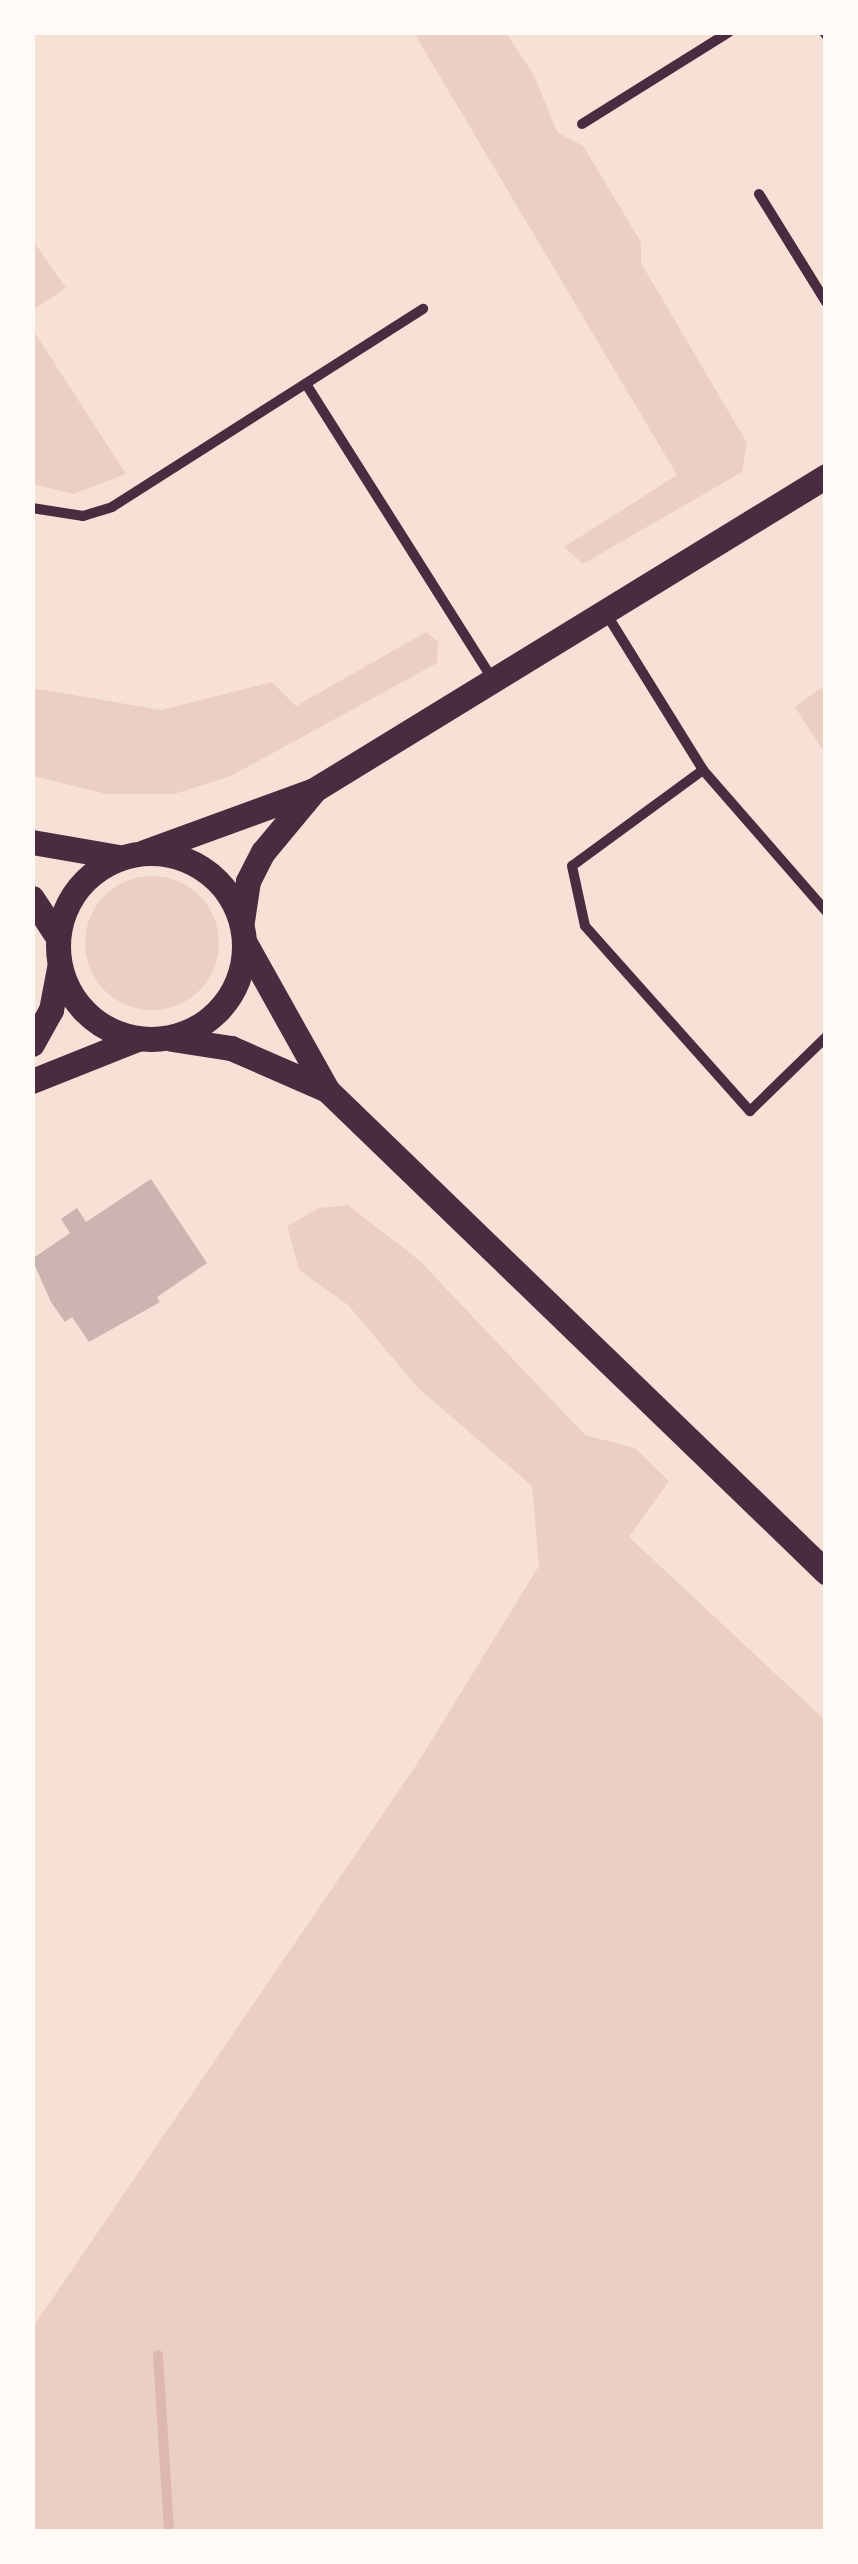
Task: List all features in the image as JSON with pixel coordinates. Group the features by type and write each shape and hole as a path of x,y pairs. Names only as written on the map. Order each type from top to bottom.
{"main road":[{"path":"32,1044 51,1010 59,968 57,936 77,888 132,855 314,790 606,615 826,476"},
{"path":"169,1038 200,1026 224,1004 240,976 248,881 263,852 314,790"},
{"path":"32,842 132,855 170,854 204,870 231,897 243,932 327,1090 826,1572"},
{"path":"32,898 57,936"},
{"path":"59,968 74,1002 102,1027 137,1039"},
{"path":"32,1081 137,1039 169,1038 231,1048 327,1090"}],"street":[{"path":"582,124 722,34"},
{"path":"759,194 826,302"},
{"path":"32,508 84,516 112,506 423,309"},
{"path":"306,384 494,681"},
{"path":"606,615 703,770 826,911"},
{"path":"703,770 572,866 585,926 750,1111 826,1037"}],"shaded area":[{"path":"414,33 506,33 534,75 557,132 583,146 641,242 641,263 747,443 742,472 583,564 564,547 677,475"},
{"path":"32,239 66,288 33,310 32,310"},
{"path":"32,330 126,474 73,494 33,484"},
{"path":"426,632 438,642 437,663 231,776 174,794 107,794 33,776 33,688 161,710 272,682 296,706"},
{"path":"825,685 825,754 795,707"},
{"path":"152,876 178,881 200,895 214,917 219,943 214,969 200,991 178,1005 152,1010 126,1005 104,991 90,969 85,943 90,917 104,895 126,881"},
{"path":"348,1205 420,1261 585,1435 635,1448 669,1481 629,1537 825,1720 825,2531 33,2531 33,2327 417,1764 539,1566 532,1486 418,1388 348,1305 299,1270 287,1226 319,1208"}],"building":[{"path":"151,1179 207,1263 157,1297 160,1302 89,1342 72,1317 65,1322 51,1302 32,1259 70,1233 61,1219 77,1208 86,1222"}],"waterway":[{"path":"158,2355 169,2532"}]}
